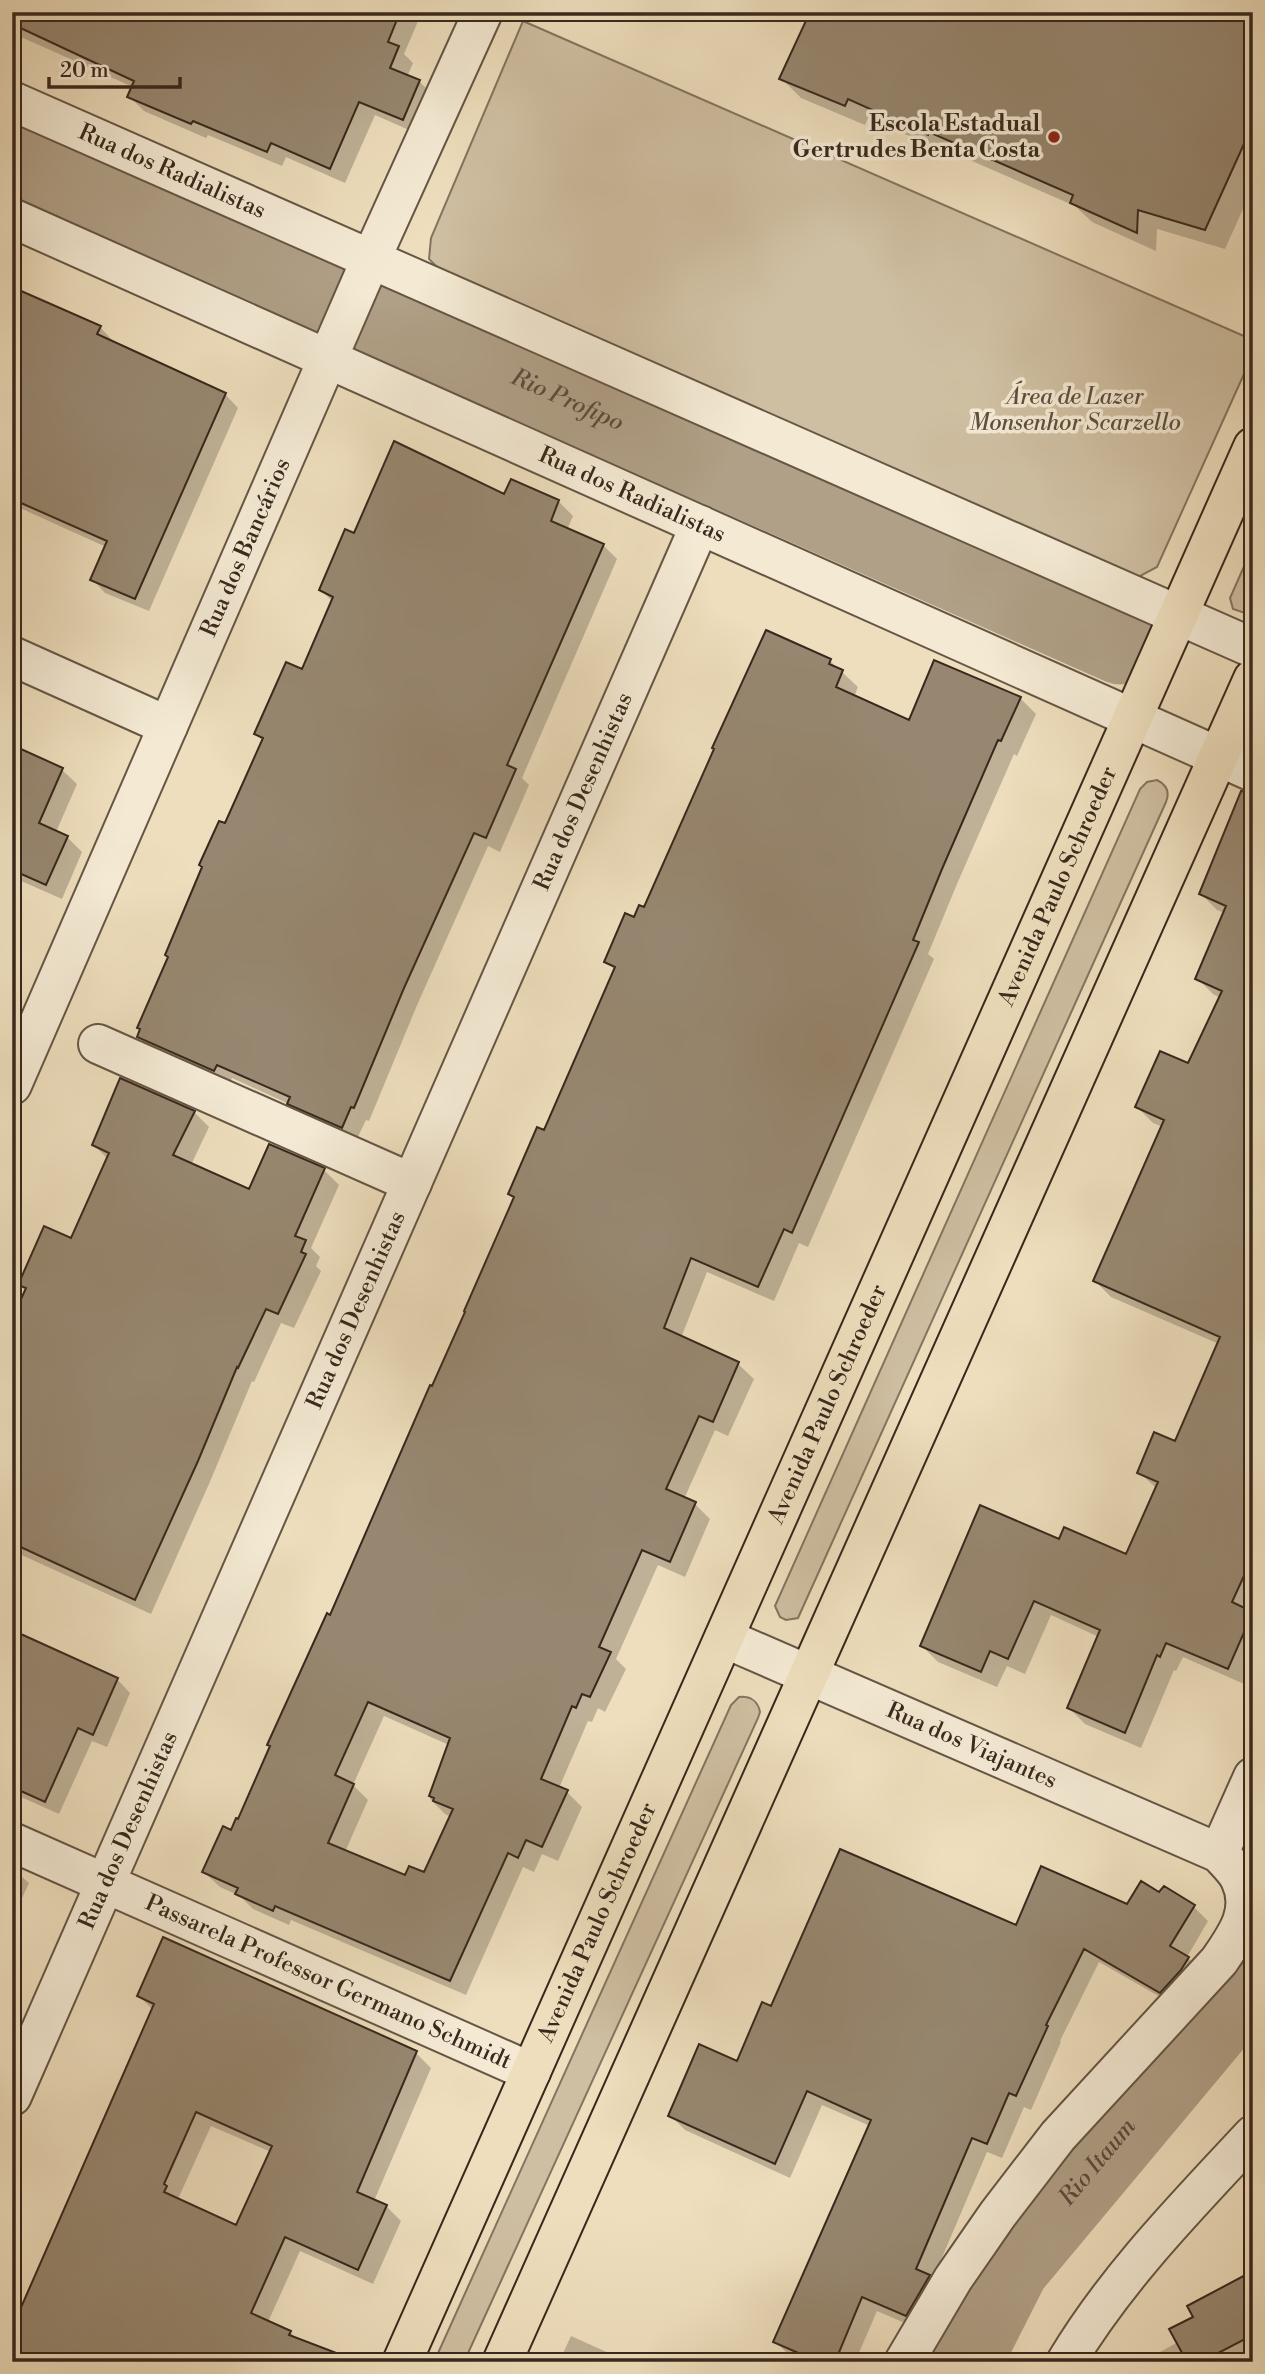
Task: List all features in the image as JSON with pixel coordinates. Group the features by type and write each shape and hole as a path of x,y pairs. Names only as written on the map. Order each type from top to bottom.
{"main road":[{"name":"Avenida Paulo Schroeder","path":"402,2362 1253,447"},
{"path":"502,2362 1253,679"}],"street":[{"name":"Rua dos Bancários","path":"12,1085 327,359 483,12"},
{"name":"Rua dos Radialistas","path":"12,101 1253,648"},
{"name":"Rua dos Radialistas","path":"12,219 1253,772"},
{"name":"Rua dos Desenhistas","path":"12,2096 700,525"},
{"path":"12,656 168,726"},
{"path":"98,1044 412,1183"},
{"name":"Rua dos Viajantes","path":"724,1638 1219,1853"},
{"path":"904,2362 953,2279 998,2214 1058,2136 1219,1961 1233,1941 1247,1900 1240,1877 1219,1853 1253,1777"},
{"name":"Passarela Professor Germano Schmidt","path":"12,1842 531,2072"},
{"path":"1066,2362 1087,2327 1139,2258 1253,2135"}],"green space":[{"name":"Área de Lazer Monsenhor Scarzello","path":"523,21 1253,340 1253,354 1157,567 1127,583 445,275 429,259 431,238"},
{"path":"1253,546 1253,610 1245,613 1233,609 1230,598"},
{"path":"1157,780 1167,789 1166,802 798,1618 786,1620 780,1617 775,1606 1140,789 1147,782"},
{"path":"739,1697 747,1697 755,1702 760,1712 758,1718 464,2362 434,2362 731,1705"}],"building":[{"path":"12,12 400,12 388,42 399,46 390,68 420,80 403,120 359,102 330,169 271,143 267,152 127,97 134,81 12,24"},
{"name":"Escola Estadual Gertrudes Benta Costa","path":"810,12 1253,12 1253,124 1205,230 1138,210 1137,233 1070,203 1073,195 929,132 928,135 848,99 845,106 779,79"},
{"path":"12,287 101,326 97,334 226,393 135,599 90,580 107,541 12,499"},
{"path":"394,441 504,494 511,479 559,500 551,521 604,544 507,765 516,769 486,838 474,833 404,988 354,1108 351,1107 342,1128 287,1104 290,1097 217,1065 214,1071 137,1037 140,1029 137,1028 168,957 165,955 202,867 199,865 219,821 225,823 263,738 254,734 286,662 302,669 333,597 319,590 345,529 354,533"},
{"path":"766,630 831,659 829,664 843,670 836,687 909,720 934,660 1021,697 1001,741 998,740 942,869 913,940 919,942 792,1233 784,1229 758,1287 691,1258 664,1328 739,1362 713,1422 699,1416 666,1489 696,1502 670,1562 642,1550 599,1647 611,1652 590,1697 582,1694 576,1708 572,1706 541,1779 568,1790 542,1847 526,1840 518,1858 508,1853 450,1981 275,1906 273,1911 235,1894 238,1888 202,1872 223,1826 231,1830 236,1818 238,1819 270,1746 267,1745 327,1613 330,1615 430,1385 432,1386 465,1312 514,1197 508,1194 537,1127 544,1130 615,967 604,962 625,913 634,917 639,905 644,907 714,749 712,748","holes":["368,1702 450,1738 429,1796 434,1798 433,1801 453,1809 424,1872 409,1866 405,1875 328,1843 354,1784 335,1775"]},
{"path":"12,745 63,768 39,823 68,836 46,885 17,872 12,883"},
{"path":"1241,791 1253,793 1253,1556 1232,1602 1253,1612 1228,1669 1166,1643 1160,1657 1157,1655 1125,1733 1067,1708 1100,1630 1034,1601 1008,1659 990,1651 981,1672 920,1646 980,1505 1059,1539 1064,1527 1126,1554 1158,1482 1137,1473 1154,1432 1175,1441 1220,1337 1093,1281 1164,1120 1135,1107 1160,1051 1188,1063 1222,991 1195,979 1226,906 1199,894"},
{"path":"120,1078 195,1111 173,1155 249,1189 269,1144 325,1168 295,1236 306,1240 301,1252 306,1254 278,1314 266,1309 237,1367 135,1600 12,1543 12,1319 26,1288 18,1285 44,1226 71,1238 109,1153 92,1145"},
{"path":"12,1630 118,1678 93,1735 78,1728 45,1802 12,1787"},
{"path":"840,1849 1016,1925 1041,1866 1127,1904 1141,1881 1159,1892 1164,1886 1195,1905 1170,1946 1189,1957 1160,1993 1084,1949 1046,2025 1048,2026 1016,2096 1009,2093 987,2144 972,2138 916,2269 930,2275 906,2316 862,2297 835,2362 819,2362 773,2342 871,2120 807,2091 775,2164 668,2116 699,2044 737,2061 762,2002 771,2006"},
{"path":"163,1937 417,2051 357,2192 387,2205 358,2270 285,2237 251,2313 291,2331 289,2335 352,2359 352,2362 12,2362 12,2328 154,2004 137,1996","holes":["196,2112 272,2146 236,2225 164,2192 167,2186 164,2184"]},
{"path":"1253,2271 1253,2335 1201,2362 1187,2362 1169,2329 1193,2317 1187,2306"}],"waterway":[{"name":"Rio Profipo","path":"12,155 1121,645"},
{"name":"Rio Itaum","path":"962,2362 1010,2267 1253,1976"}],"place":[{"name":"Escola Estadual Gertrudes Benta Costa","path":"1054,137"}]}
